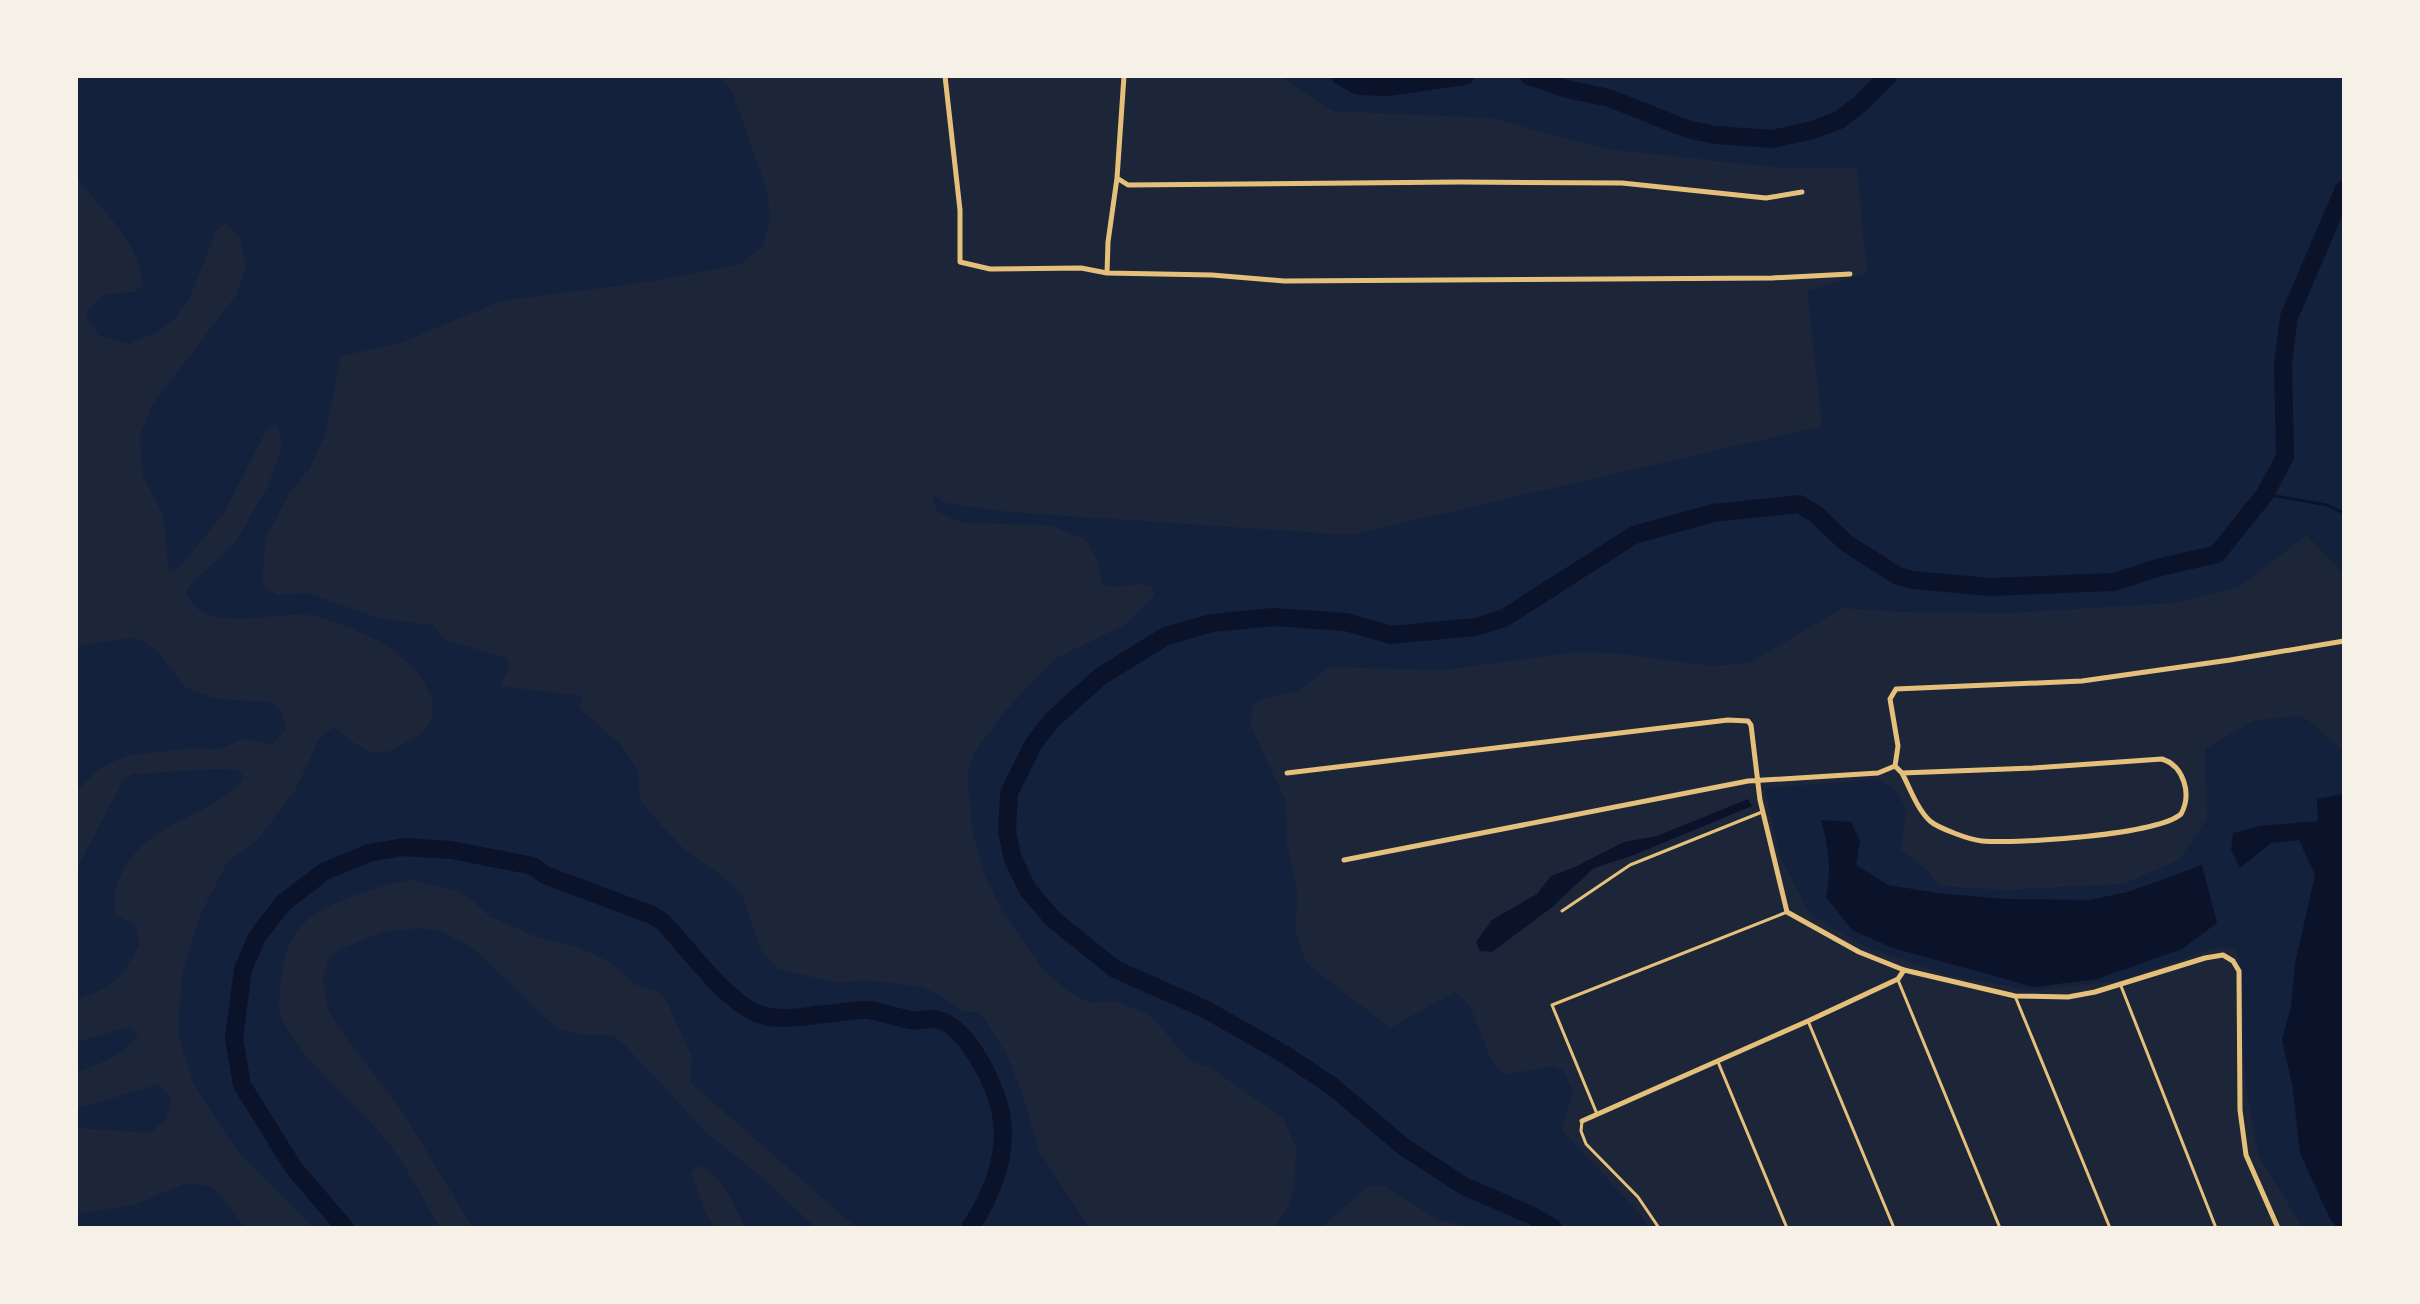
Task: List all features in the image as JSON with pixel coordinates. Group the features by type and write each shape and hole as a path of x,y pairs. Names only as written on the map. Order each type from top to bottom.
{"street":[{"path":"945,76 960,210 960,262 990,269 1081,268 1107,273 1212,275 1284,281 1757,278 1850,274"},
{"path":"1107,273 1124,76"},
{"path":"1117,178 1128,185 1622,183 1766,198 1802,192"},
{"path":"1895,766 1898,746 1890,699 1896,689 2082,681 2344,641"},
{"path":"1287,773 1743,719 1751,725 1763,812 1787,912 1859,952 1904,970 2015,996 2068,997 2121,985 2205,958 2223,955 2233,961 2239,971 2240,1110 2246,1155 2278,1228"},
{"path":"1895,766 1931,822 1981,841 2068,838 2163,824 2175,819 2184,809 2187,797 2178,769 2173,763 2162,759 1902,773"},
{"path":"1344,860 1759,781 1878,773 1895,766"},
{"path":"1582,1121 1898,979 1904,970"}],"lane":[{"path":"1562,911 1630,865 1763,812"},
{"path":"1597,1114 1552,1005 1787,912"},
{"path":"1898,979 2000,1228"},
{"path":"2121,985 2216,1228"},
{"path":"2015,996 2110,1228"},
{"path":"1808,1021 1894,1228"},
{"path":"1718,1061 1787,1228"},
{"path":"1582,1121 1581,1131 1586,1144 1638,1197 1659,1228"}],"shaded area":[{"path":"719,76 1280,76 1333,111 1491,118 1606,149 1782,168 1857,168 1867,273 1807,291 1822,426 1350,535 1008,512 945,503 931,494 938,512 964,523 1050,525 1086,540 1096,557 1103,585 1152,587 1155,595 1126,624 1057,658 1005,711 974,753 967,773 973,835 985,876 1002,911 1042,968 1067,990 1090,1003 1116,1001 1151,1016 1190,1061 1211,1068 1283,1118 1296,1148 1294,1191 1287,1209 1274,1228 1089,1228 1039,1151 1006,1053 980,1012 962,1012 945,998 923,987 864,980 838,983 778,969 761,950 742,895 726,879 684,849 640,800 638,771 621,745 579,708 583,696 500,686 509,668 507,658 445,640 433,625 382,619 307,593 278,595 262,586 266,537 290,492 310,468 325,435 341,356 400,343 501,301 654,281 740,264 763,246 770,218 767,190 732,91"},
{"path":"76,176 126,239 140,268 143,285 135,292 104,294 88,309 87,318 99,336 129,344 158,332 175,318 190,297 217,229 226,223 239,237 246,265 237,294 152,405 140,435 143,476 163,515 169,572 178,569 224,513 269,425 278,427 282,447 268,486 235,543 186,592 194,605 206,614 221,618 308,615 366,635 392,650 414,669 430,693 433,706 431,719 424,731 387,752 364,749 333,727 318,741 296,789 259,838 227,863 200,915 182,975 178,1034 193,1083 242,1157 313,1228 245,1228 216,1190 205,1185 184,1184 134,1205 76,1214 76,1128 150,1133 165,1120 172,1100 159,1084 76,1109 76,1073 120,1053 138,1033 129,1027 76,1042 76,1000 115,980 140,944 135,924 115,915 117,884 133,855 147,841 213,804 244,779 239,770 219,769 133,774 124,779 76,870 76,792 101,767 130,755 192,748 219,749 244,739 272,744 286,729 280,708 270,702 216,699 186,688 159,653 142,640 131,638 76,646"},
{"path":"2307,535 2344,574 2344,752 2308,720 2297,716 2253,721 2205,749 2207,818 2179,860 2122,884 2005,890 1939,886 1926,869 1901,850 1906,808 1895,790 1877,779 1765,788 1780,857 1810,914 1866,947 1950,976 2031,990 2118,981 2218,947 2236,950 2242,968 2245,1080 2258,1155 2303,1228 1649,1228 1640,1214 1562,1130 1573,1090 1563,1071 1554,1066 1503,1075 1490,1057 1470,1006 1455,992 1390,1028 1306,963 1296,932 1297,888 1287,844 1286,801 1251,727 1252,706 1259,700 1298,691 1329,667 1445,670 1576,652 1615,653 1711,666 1749,663 1843,608 2008,613 2175,603 2239,587"},
{"path":"2344,794 2344,1228 2337,1228 2300,1153 2292,1084 2282,1040 2315,875 2299,840 2271,843 2240,868 2231,850 2233,833 2260,826 2318,821 2317,799"},
{"path":"1748,799 1752,806 1634,855 1594,868 1551,908 1492,952 1480,951 1476,942 1492,920 1537,894 1551,876 1624,842 1657,836"},
{"path":"1821,820 1851,822 1860,841 1856,865 1888,885 1937,893 2004,899 2089,900 2128,892 2202,865 2217,923 2182,949 2097,979 2034,987 1893,948 1852,930 1826,897 1828,858"},
{"path":"412,880 454,890 473,901 489,916 536,937 578,948 609,961 634,984 663,994 692,1057 690,1082 857,1228 816,1228 764,1179 708,1134 620,1040 611,1035 583,1035 555,1027 481,955 440,931 421,928 383,932 336,951 329,958 323,978 328,1010 404,1114 473,1228 440,1228 396,1154 376,1128 304,1053 282,1019 279,1006 288,948 303,924 341,901"},
{"path":"698,1166 720,1182 746,1228 715,1228 706,1214 691,1173"},
{"path":"1369,1185 1384,1186 1437,1219 1471,1228 1321,1228"}],"waterway":[{"path":"1340,76 1359,86 1387,87 1465,76"},
{"path":"1529,76 1567,89 1609,98 1687,129 1715,135 1772,139 1813,130 1839,120 1888,76"},
{"path":"1553,1228 1464,1186 1404,1147 1332,1086 1284,1054 1205,1009 1115,969 1054,920 1028,890 1013,859 1007,832 1009,793 1034,743 1052,720 1101,676 1166,636 1212,623 1273,617 1346,622 1391,635 1476,627 1504,618 1634,535 1713,513 1799,504 1817,515 1846,543 1898,576 1990,587 2114,582 2217,554 2265,494 2285,457 2283,363 2289,317 2344,189"},
{"path":"2265,494 2327,505 2344,513"},
{"path":"345,1228 293,1167 242,1085 234,1038 243,969 257,937 283,903 325,871 369,853 404,847 451,850 533,866 545,875 652,915 663,922 721,986 746,1008 759,1014 792,1018 868,1010 913,1020 933,1019 953,1028 971,1047 985,1069 1000,1108 1002,1126 1000,1162 995,1179 970,1228"}]}
